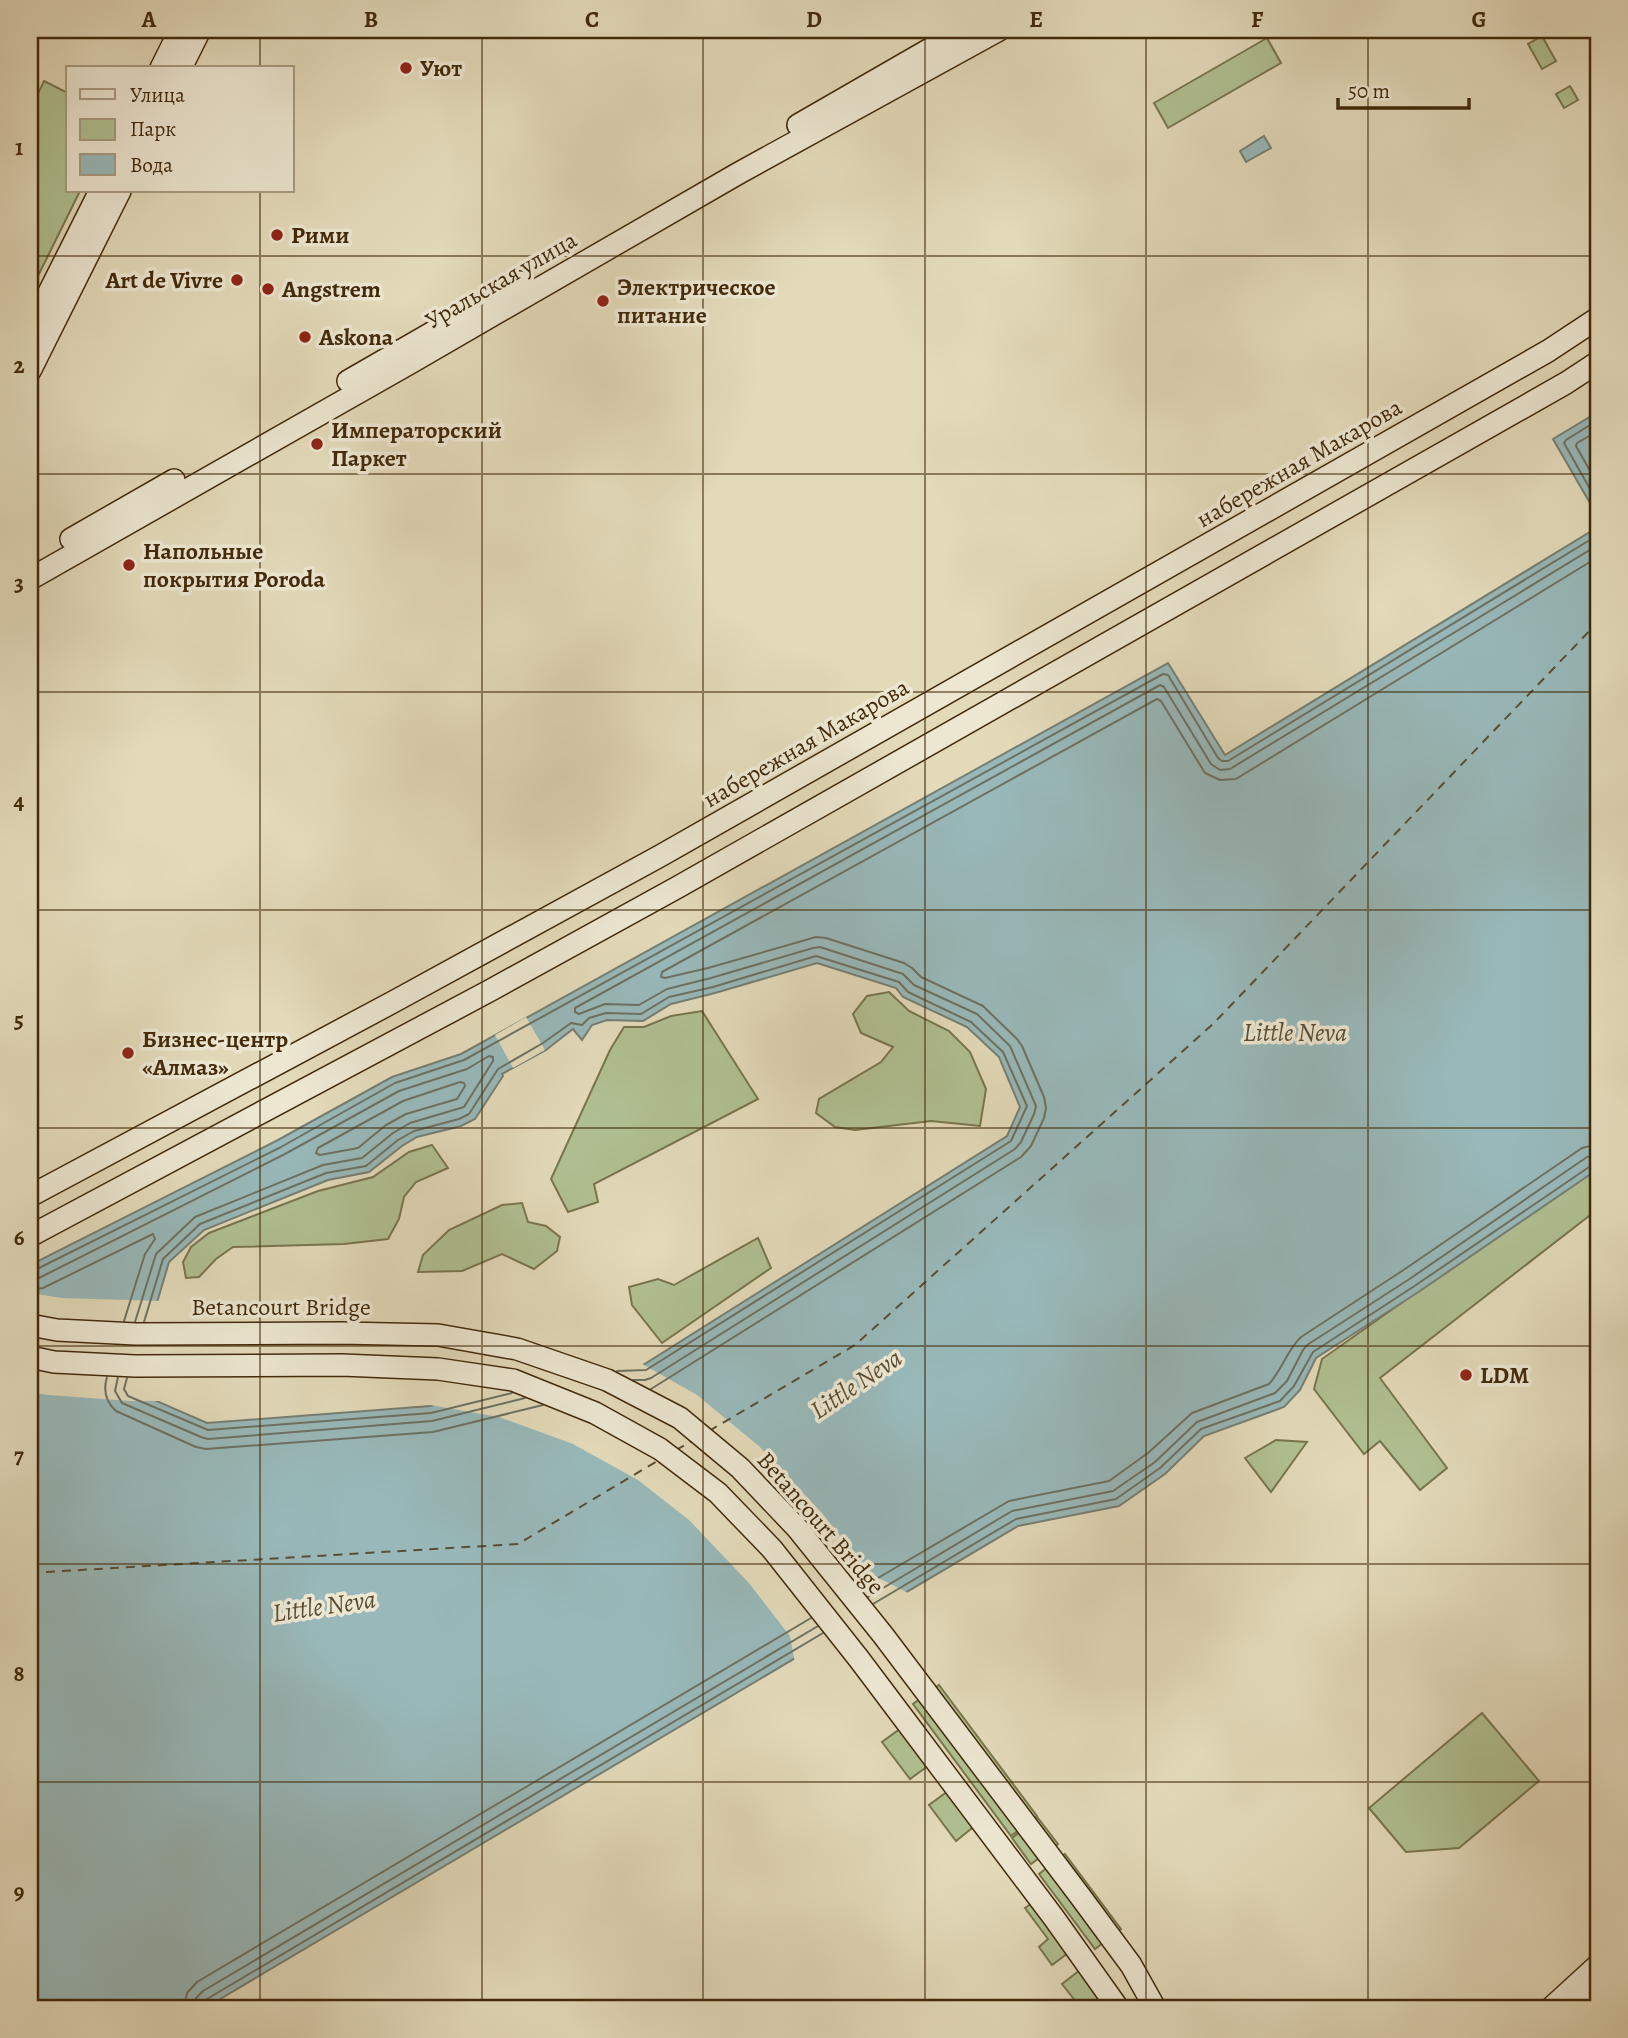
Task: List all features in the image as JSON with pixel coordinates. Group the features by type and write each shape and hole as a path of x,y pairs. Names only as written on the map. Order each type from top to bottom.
{"main road":[{"path":"162,66 180,30"},
{"path":"182,66 200,30"},
{"name":"Уральская улица","path":"30,563 963,30"},
{"name":"Уральская улица","path":"30,579 739,173 999,30"},
{"path":"30,330 99,192"},
{"path":"30,372 120,192"},
{"name":"набережная Макарова","path":"30,1196 393,1003 660,856 1548,351 1598,318"},
{"path":"30,1236 503,984 678,887 1554,390 1598,362"},
{"name":"Betancourt Bridge","path":"30,1325 57,1330 136,1334 438,1335 517,1349 607,1380 680,1418 740,1468 806,1539 883,1634 1131,1965 1155,2008"},
{"path":"30,1357 54,1362 135,1366 438,1369 513,1380 595,1413 660,1449 718,1493 772,1549 883,1691 1054,1918 1118,2008"},
{"path":"1550,2008 1598,1965"},
{"path":"1574,2008 1598,1987"}],"green space":[{"path":"1542,36 1556,61 1542,69 1528,44"},
{"path":"1267,38 1281,63 1168,128 1154,103"},
{"path":"44,81 66,92 66,192 80,192 38,276 30,278 30,110"},
{"path":"1570,86 1578,100 1564,108 1556,94"},
{"path":"889,992 909,1011 949,1031 970,1052 986,1089 980,1126 931,1121 855,1130 835,1127 816,1113 819,1099 881,1062 893,1047 861,1033 853,1014 867,996"},
{"path":"702,1011 758,1099 594,1184 598,1202 568,1212 551,1179 610,1050 624,1027 644,1027 671,1016"},
{"path":"432,1145 448,1168 416,1182 404,1197 399,1219 388,1239 344,1244 233,1247 216,1259 199,1277 186,1278 183,1262 191,1247 209,1233 318,1191 373,1177 409,1152"},
{"path":"1598,1164 1598,1209 1380,1378 1447,1468 1420,1490 1380,1441 1364,1454 1314,1389 1322,1359"},
{"path":"522,1203 528,1222 546,1226 560,1237 557,1251 534,1269 502,1254 462,1271 418,1272 423,1255 449,1230 502,1205"},
{"path":"758,1238 771,1268 662,1343 632,1305 629,1287 658,1279 674,1285"},
{"path":"1276,1440 1307,1442 1271,1492 1245,1458"},
{"path":"939,1685 1037,1816 1011,1836 913,1704"},
{"path":"1482,1713 1539,1781 1459,1848 1406,1852 1369,1808"},
{"path":"904,1726 932,1763 910,1779 882,1742"},
{"path":"951,1789 977,1824 956,1841 929,1805"},
{"path":"1038,1818 1058,1844 1031,1864 1012,1838"},
{"path":"1065,1854 1121,1929 1095,1949 1039,1874"},
{"path":"1035,1901 1072,1950 1052,1965 1039,1947 1048,1939 1025,1908"},
{"path":"1084,1967 1104,1994 1081,2008 1062,1984"}],"water":[{"path":"1264,136 1271,148 1246,162 1240,151"},
{"path":"1598,412 1598,517 1553,439"},
{"name":"Little Neva","path":"1598,527 1598,1169 1417,1293 1316,1358 1300,1390 1284,1407 1204,1436 1165,1474 1119,1506 1018,1526 205,2008 30,2008 30,1265 278,1140 392,1077 461,1054 1168,663 1225,755","holes":["817,963 896,988 903,997 967,1027 999,1057 1020,1107 1007,1136 643,1365 530,1381 430,1406 207,1423 131,1390 169,1262 204,1230 328,1180 369,1172 417,1137 461,1126 475,1119 502,1074 546,1050 573,1029 582,1040 592,1025 607,1020 643,1021 671,1004"]}],"pier":[{"path":"526,1017 545,1050 513,1068 495,1035"},
{"path":"30,1293 62,1298 161,1301 135,1388 164,1401 130,1401 30,1392"},
{"path":"622,1360 637,1361 697,1395 760,1447 822,1513 869,1573 910,1594 795,1663 790,1636 748,1582 689,1520 638,1480 573,1444 499,1417 411,1404 529,1377"}],"ferry route":[{"path":"709,1431 855,1345 1213,1024 1598,622"},
{"path":"676,1450 692,1441"},
{"path":"30,1573 518,1544 659,1460"}],"place":[{"name":"Уют","path":"406,68"},
{"name":"Рими","path":"277,235"},
{"name":"Art de Vivre","path":"237,280"},
{"name":"Angstrem","path":"268,289"},
{"name":"Электрическое питание","path":"603,301"},
{"name":"Askona","path":"305,337"},
{"name":"Императорский Паркет","path":"317,444"},
{"name":"Напольные покрытия Poroda","path":"129,565"},
{"name":"Бизнес-центр «Алмаз»","path":"128,1053"},
{"name":"LDM","path":"1466,1375"}]}
